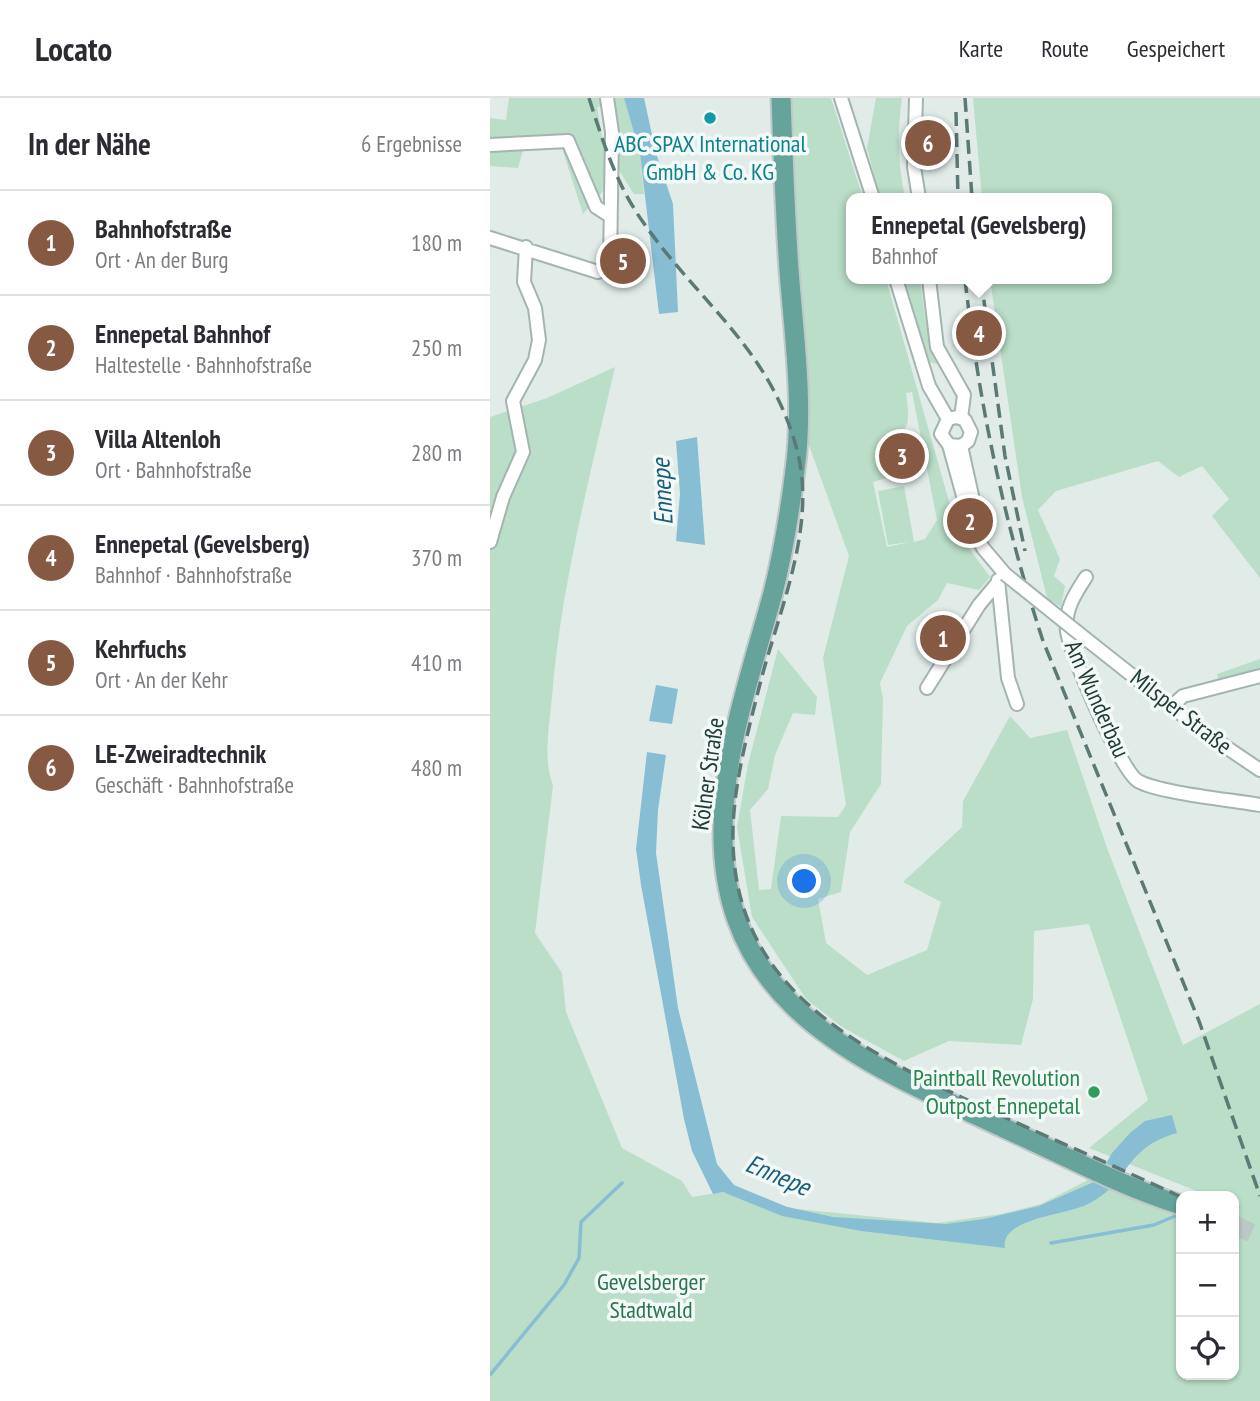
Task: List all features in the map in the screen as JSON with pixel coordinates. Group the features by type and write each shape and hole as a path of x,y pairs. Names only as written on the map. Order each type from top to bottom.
{"main road":[{"name":"Kölner Straße","path":"781,98 786,229 799,391 798,447 776,576 727,778 722,841 728,893 750,951 763,971 809,1022 826,1036 913,1087 1176,1203"}],"street":[{"path":"490,238 602,271 610,264 613,257 610,216 612,132 607,98"},
{"path":"916,98 914,167 918,193"},
{"path":"843,99 871,193"},
{"path":"490,145 568,141 592,201 610,216"},
{"path":"490,542 503,497 521,462 522,436 513,401 535,360 539,340 535,308 524,282 526,247"},
{"path":"897,284 917,352 934,398 951,421 968,424 971,432 968,441 955,446 943,439 951,421 964,396 937,347 930,284"},
{"name":"Milsper Straße","path":"955,446 970,521 1001,577 1260,770"},
{"path":"928,688 1001,577"},
{"path":"1001,577 1008,678 1017,704"},
{"name":"Am Wunderbau","path":"1086,577 1071,602 1067,631 1079,665 1124,763 1138,781 1260,805"},
{"path":"1172,706 1183,696 1260,676"}],"green space":[{"path":"509,98 624,98 640,154 644,194 634,194 615,164 619,127 611,105 597,107 605,153 604,190 583,214 561,145 523,150 518,168 490,166 490,118 506,120"},
{"name":"Gevelsberger Stadtwald","path":"791,98 831,98 861,193 846,193 846,284 887,284 958,533 990,577 979,590 947,583 938,600 907,626 880,683 883,699 881,784 850,832 841,892 818,899 826,943 867,975 927,950 941,902 903,882 962,827 963,801 1010,716 1030,738 1067,730 1107,848 1183,1045 1260,1004 1260,1401 490,1401 490,417 547,398 615,367 578,531 556,655 548,742 548,764 553,786 535,933 562,973 566,1012 622,1148 682,1181 692,1197 722,1192 797,1209 937,1223 1001,1214 1041,1204 1092,1178 1176,1214 1176,1380 1239,1380 1239,1191 1196,1191 1089,1148 1148,1100 1089,924 1034,931 1033,999 1021,1045 949,1041 904,1061 842,1027 806,999 752,917 737,827 748,764 778,649 817,697 815,715 793,713 775,755 768,789 750,810 759,890 771,889 781,816 838,817 846,805 823,658 849,556 807,440 800,289 791,180","holes":["912,392 937,520 925,539 914,542 904,486 878,491 888,545 910,542 887,547 873,482 886,478 877,445 883,438 905,428 908,422 906,393"]},
{"path":"876,98 902,98 899,148 904,193 879,193 867,148"},
{"path":"973,98 1260,98 1260,578 1212,516 1229,499 1202,466 1179,477 1158,461 1056,491 1038,510 1060,559 1054,576 1065,586 1061,607 1047,598 1022,497 991,284 1112,284 1112,193 982,193"},
{"path":"905,284 921,284 926,324 929,324 941,365 929,362"},
{"path":"1260,659 1260,674 1219,685 1217,674"}],"water":[{"path":"624,98 644,98 656,153 673,204 678,312 659,314 640,154"},
{"path":"697,437 705,545 676,541 680,494 676,441"},
{"path":"656,685 678,689 672,724 649,721"},
{"path":"647,752 666,755 658,810 656,853 678,1008 717,1164 734,1185 787,1207 833,1217 946,1224 984,1219 1039,1206 1096,1181 1112,1153 1145,1121 1172,1115 1177,1133 1146,1148 1113,1186 1088,1204 1037,1219 1013,1230 1006,1238 1005,1248 861,1231 782,1216 723,1192 713,1194 692,1151 684,1119 641,885 636,849"}],"waterway":[{"path":"490,1375 564,1285 579,1258 581,1222 622,1183"},
{"path":"1051,1243 1154,1225 1175,1216"}],"tunnel":[{"path":"1239,1227 1260,1237"}],"railway":[{"path":"589,98 611,162 625,193 665,251 751,354 785,414 797,450 802,478 802,507 794,566 747,734 734,808 737,883 752,930 776,970 808,1004 846,1034 934,1084 1176,1195"},
{"path":"965,98 972,193"},
{"path":"956,112 958,193"},
{"path":"966,284 978,372 995,462 1016,552 1043,641 1199,1021 1260,1196"},
{"path":"982,284 1005,456 1025,551"}],"place":[{"name":"ABC SPAX International GmbH & Co. KG","path":"710,118"},
{"name":"LE-Zweiradtechnik","path":"928,143"},
{"name":"Kehrfuchs","path":"623,261"},
{"name":"Ennepetal (Gevelsberg)","path":"979,333"},
{"name":"Villa Altenloh","path":"902,456"},
{"name":"Ennepetal Bahnhof","path":"970,521"},
{"name":"Bahnhofstraße","path":"943,638"},
{"name":"Paintball Revolution Outpost Ennepetal","path":"1094,1092"}],"water label":[{"name":"Ennepe","path":"662,492"},
{"name":"Ennepe","path":"778,1175"}]}
